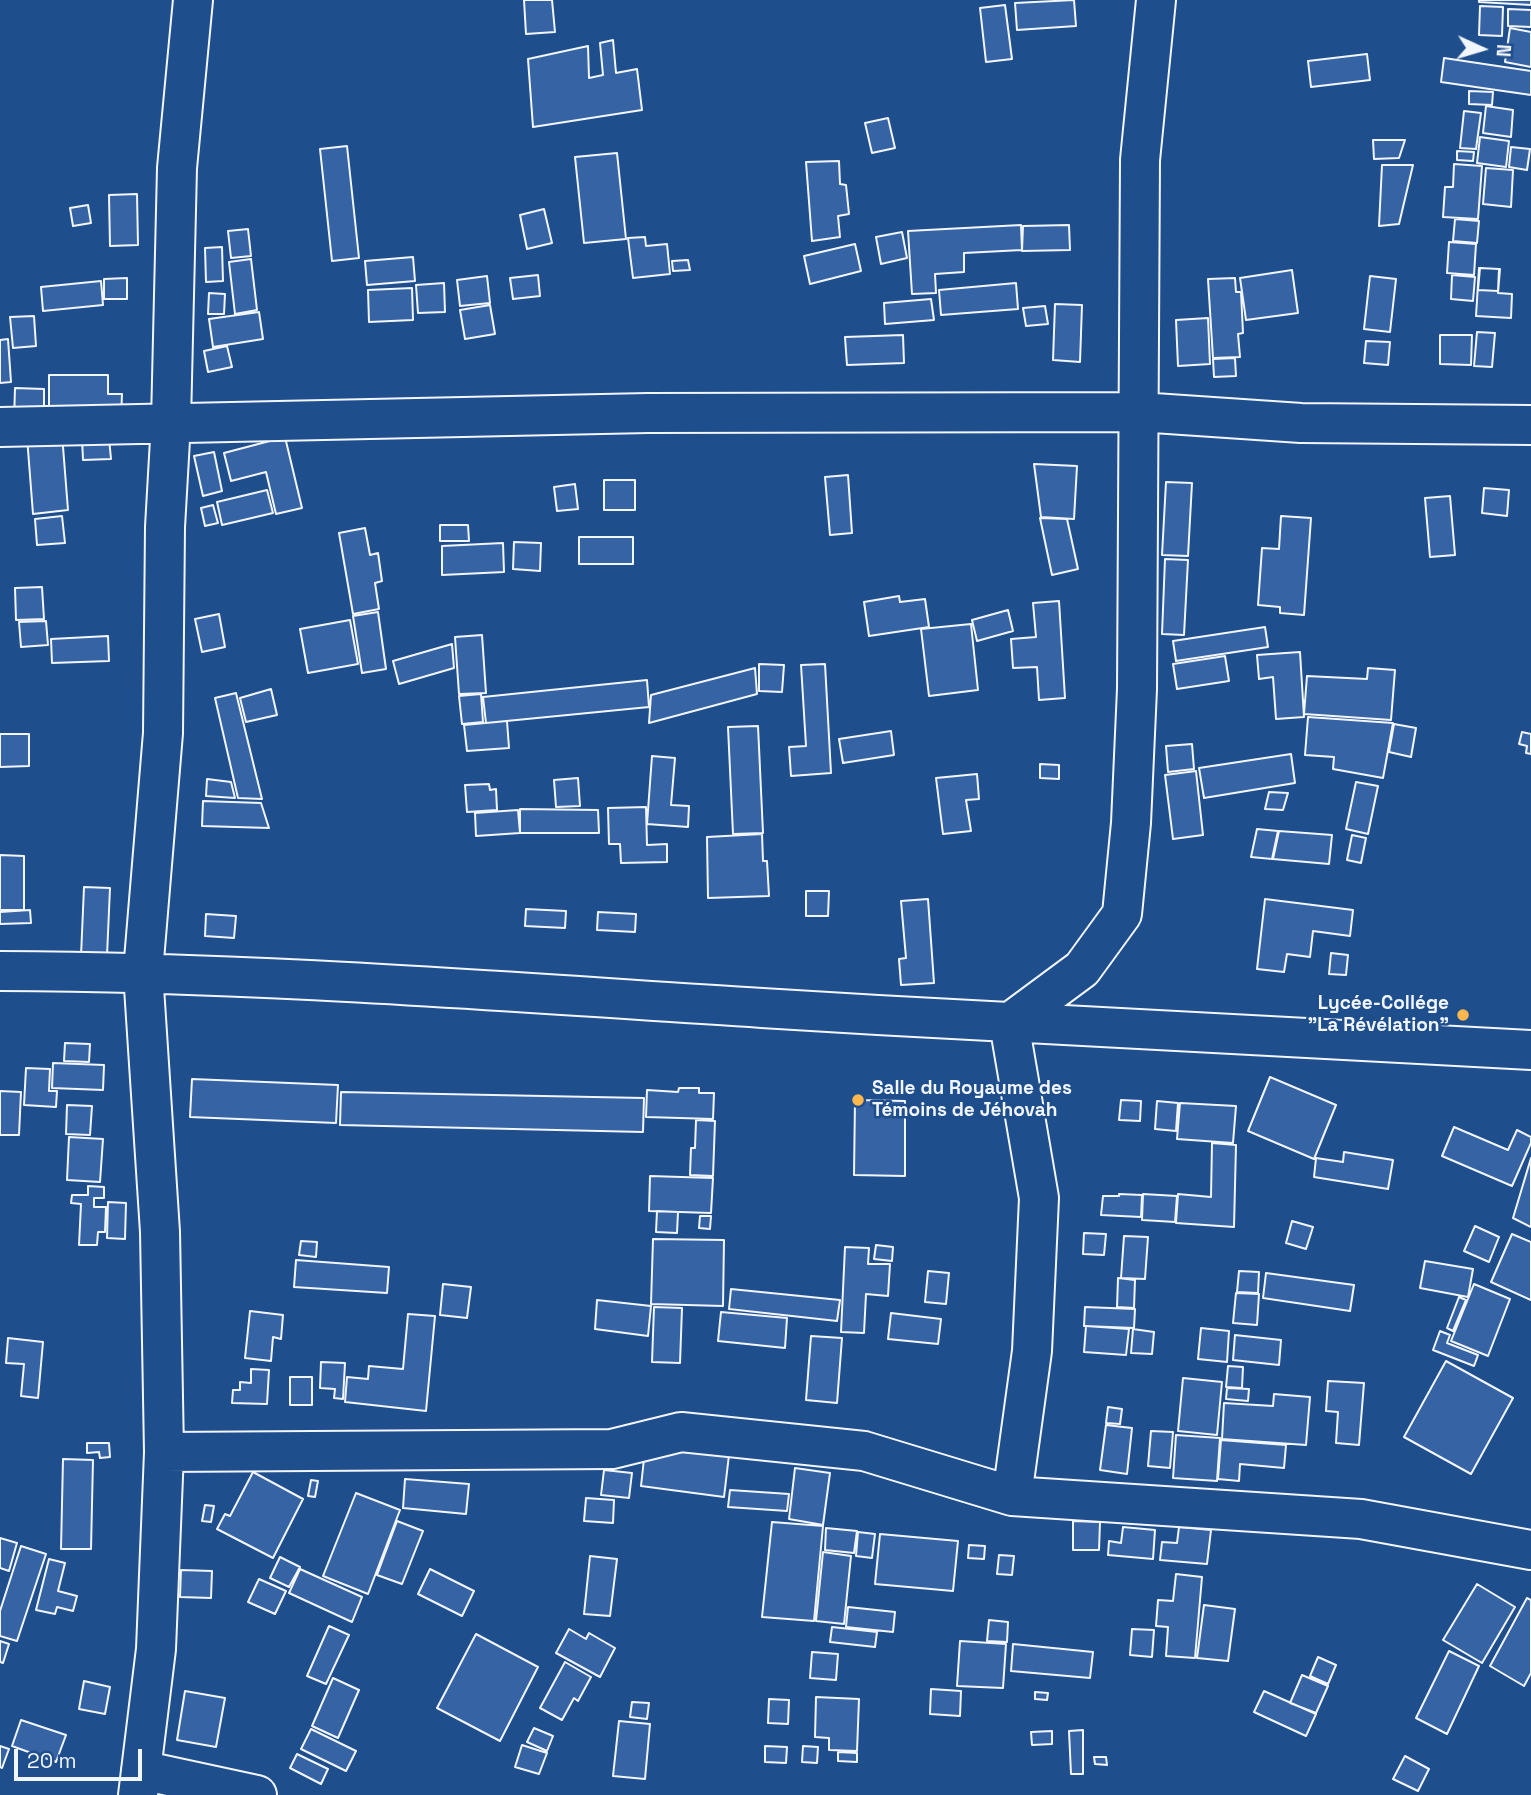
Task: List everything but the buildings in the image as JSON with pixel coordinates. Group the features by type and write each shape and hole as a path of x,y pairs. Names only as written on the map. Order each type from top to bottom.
{"street":[{"path":"193,0 177,168 171,422 165,527 163,733 143,972 160,1232 164,1452 156,1649 140,1782 257,1795"},
{"path":"1009,1023 1082,969 1122,914 1132,822 1137,689 1140,160 1156,0"},
{"path":"0,427 648,413 1139,412 1301,423 1531,425"},
{"path":"0,971 143,972 491,990 1009,1023 1531,1050"},
{"path":"1009,1023 1040,1198 1032,1351 1012,1496"},
{"path":"164,1452 611,1449 681,1432 864,1451 1012,1496 1361,1519 1531,1550"}],"place":[{"name":"Lycée-Collége \"La Révélation\"","path":"1463,1015"},
{"name":"Salle du Royaume des Témoins de Jéhovah","path":"858,1100"}]}
